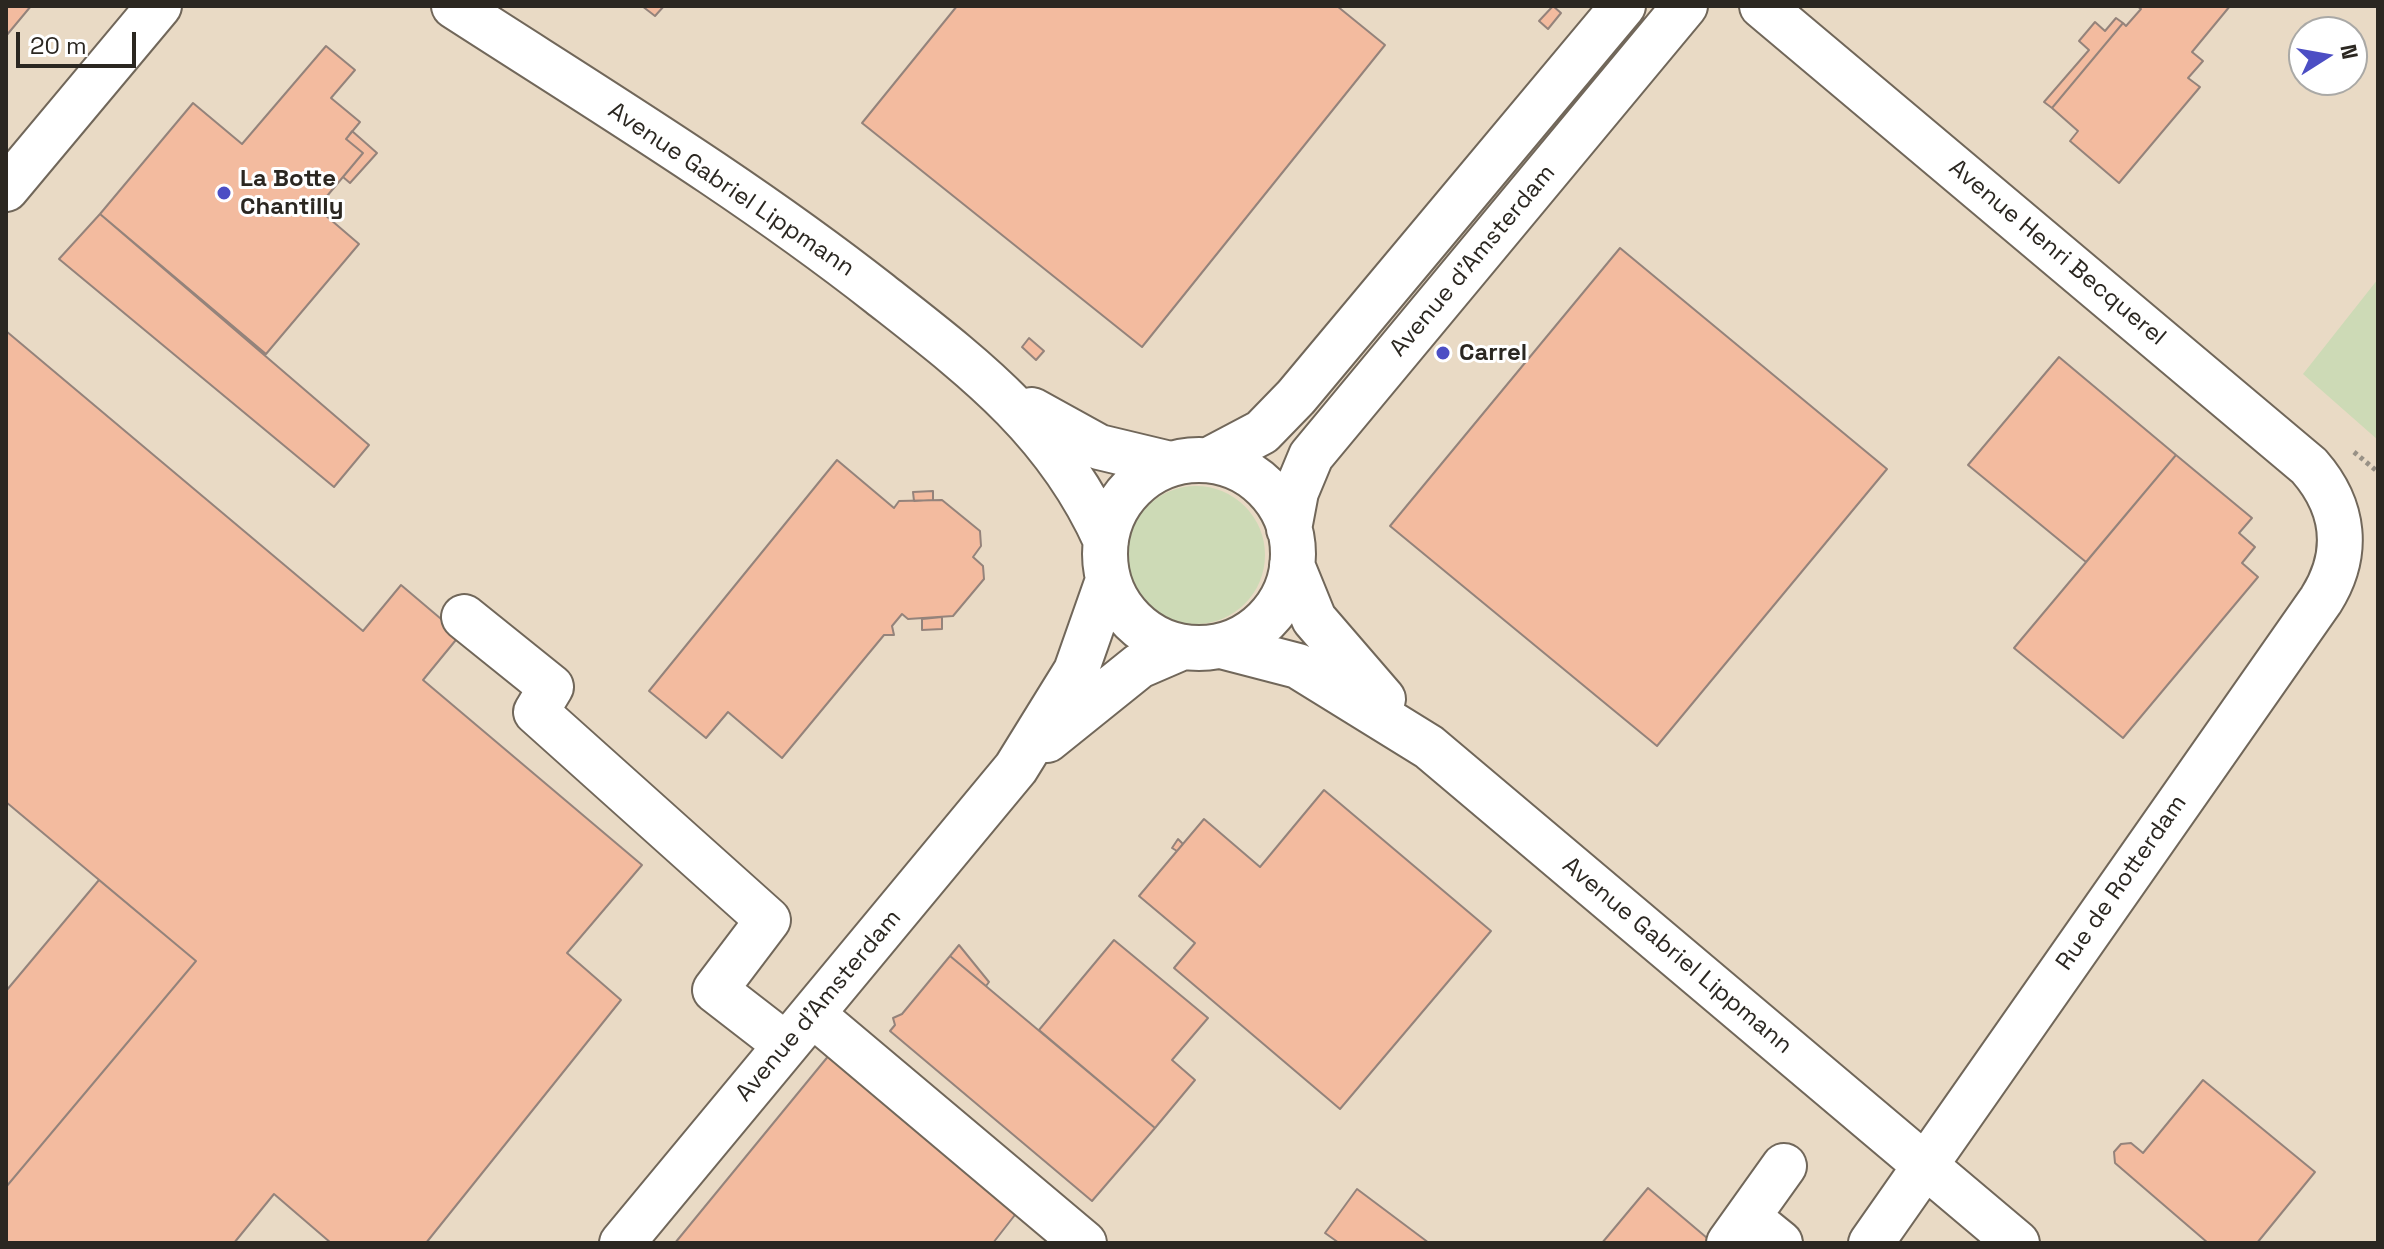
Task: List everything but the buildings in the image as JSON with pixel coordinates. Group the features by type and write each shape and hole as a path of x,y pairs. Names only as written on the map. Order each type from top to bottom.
{"street":[{"path":"6,189 159,6"},
{"name":"Avenue Gabriel Lippmann","path":"454,6 775,216 851,272 998,390 1099,447 1189,462"},
{"name":"Avenue d'Amsterdam","path":"1189,462 1262,432 1296,397 1623,6"},
{"name":"Avenue d'Amsterdam","path":"1291,547 1300,481 1319,446 1685,6"},
{"name":"Avenue Henri Becquerel","path":"1762,6 2289,447 2324,483 2337,512"},
{"name":"Avenue Gabriel Lippmann","path":"998,390 1068,470 1089,502 1107,561"},
{"path":"1189,462 1244,472 1265,487 1280,506 1291,547 1285,593 1270,617 1248,635 1202,646 1150,635 1132,621 1117,602 1107,561 1113,516 1127,494 1146,476 1189,462"},
{"name":"Rue de Rotterdam","path":"1871,1243 2331,584 2341,544 2337,512"},
{"name":"Avenue Gabriel Lippmann","path":"1291,547 1306,605 1322,631 1429,747 2017,1243"},
{"name":"Avenue d'Amsterdam","path":"622,1243 1016,768 1076,671 1107,561"},
{"path":"464,617 551,687 536,712 768,920 715,990 799,1030 1084,1243"},
{"name":"Avenue Gabriel Lippmann","path":"1202,646 1298,666 1429,747"},
{"name":"Avenue d'Amsterdam","path":"1016,768 1139,666 1202,646"},
{"path":"1752,1234 1784,1166"}],"shaded area":[{"path":"6,6 2378,6 2378,1243 6,1243"}],"green space":[{"path":"2378,279 2378,440 2303,374"},
{"path":"1196,486 1223,491 1245,506 1260,528 1265,555 1260,582 1245,604 1223,619 1196,624 1169,619 1147,604 1132,582 1127,555 1132,528 1147,506 1169,491"}],"place":[{"name":"La Botte Chantilly","path":"224,193"},
{"name":"Carrel","path":"1443,353"}]}
